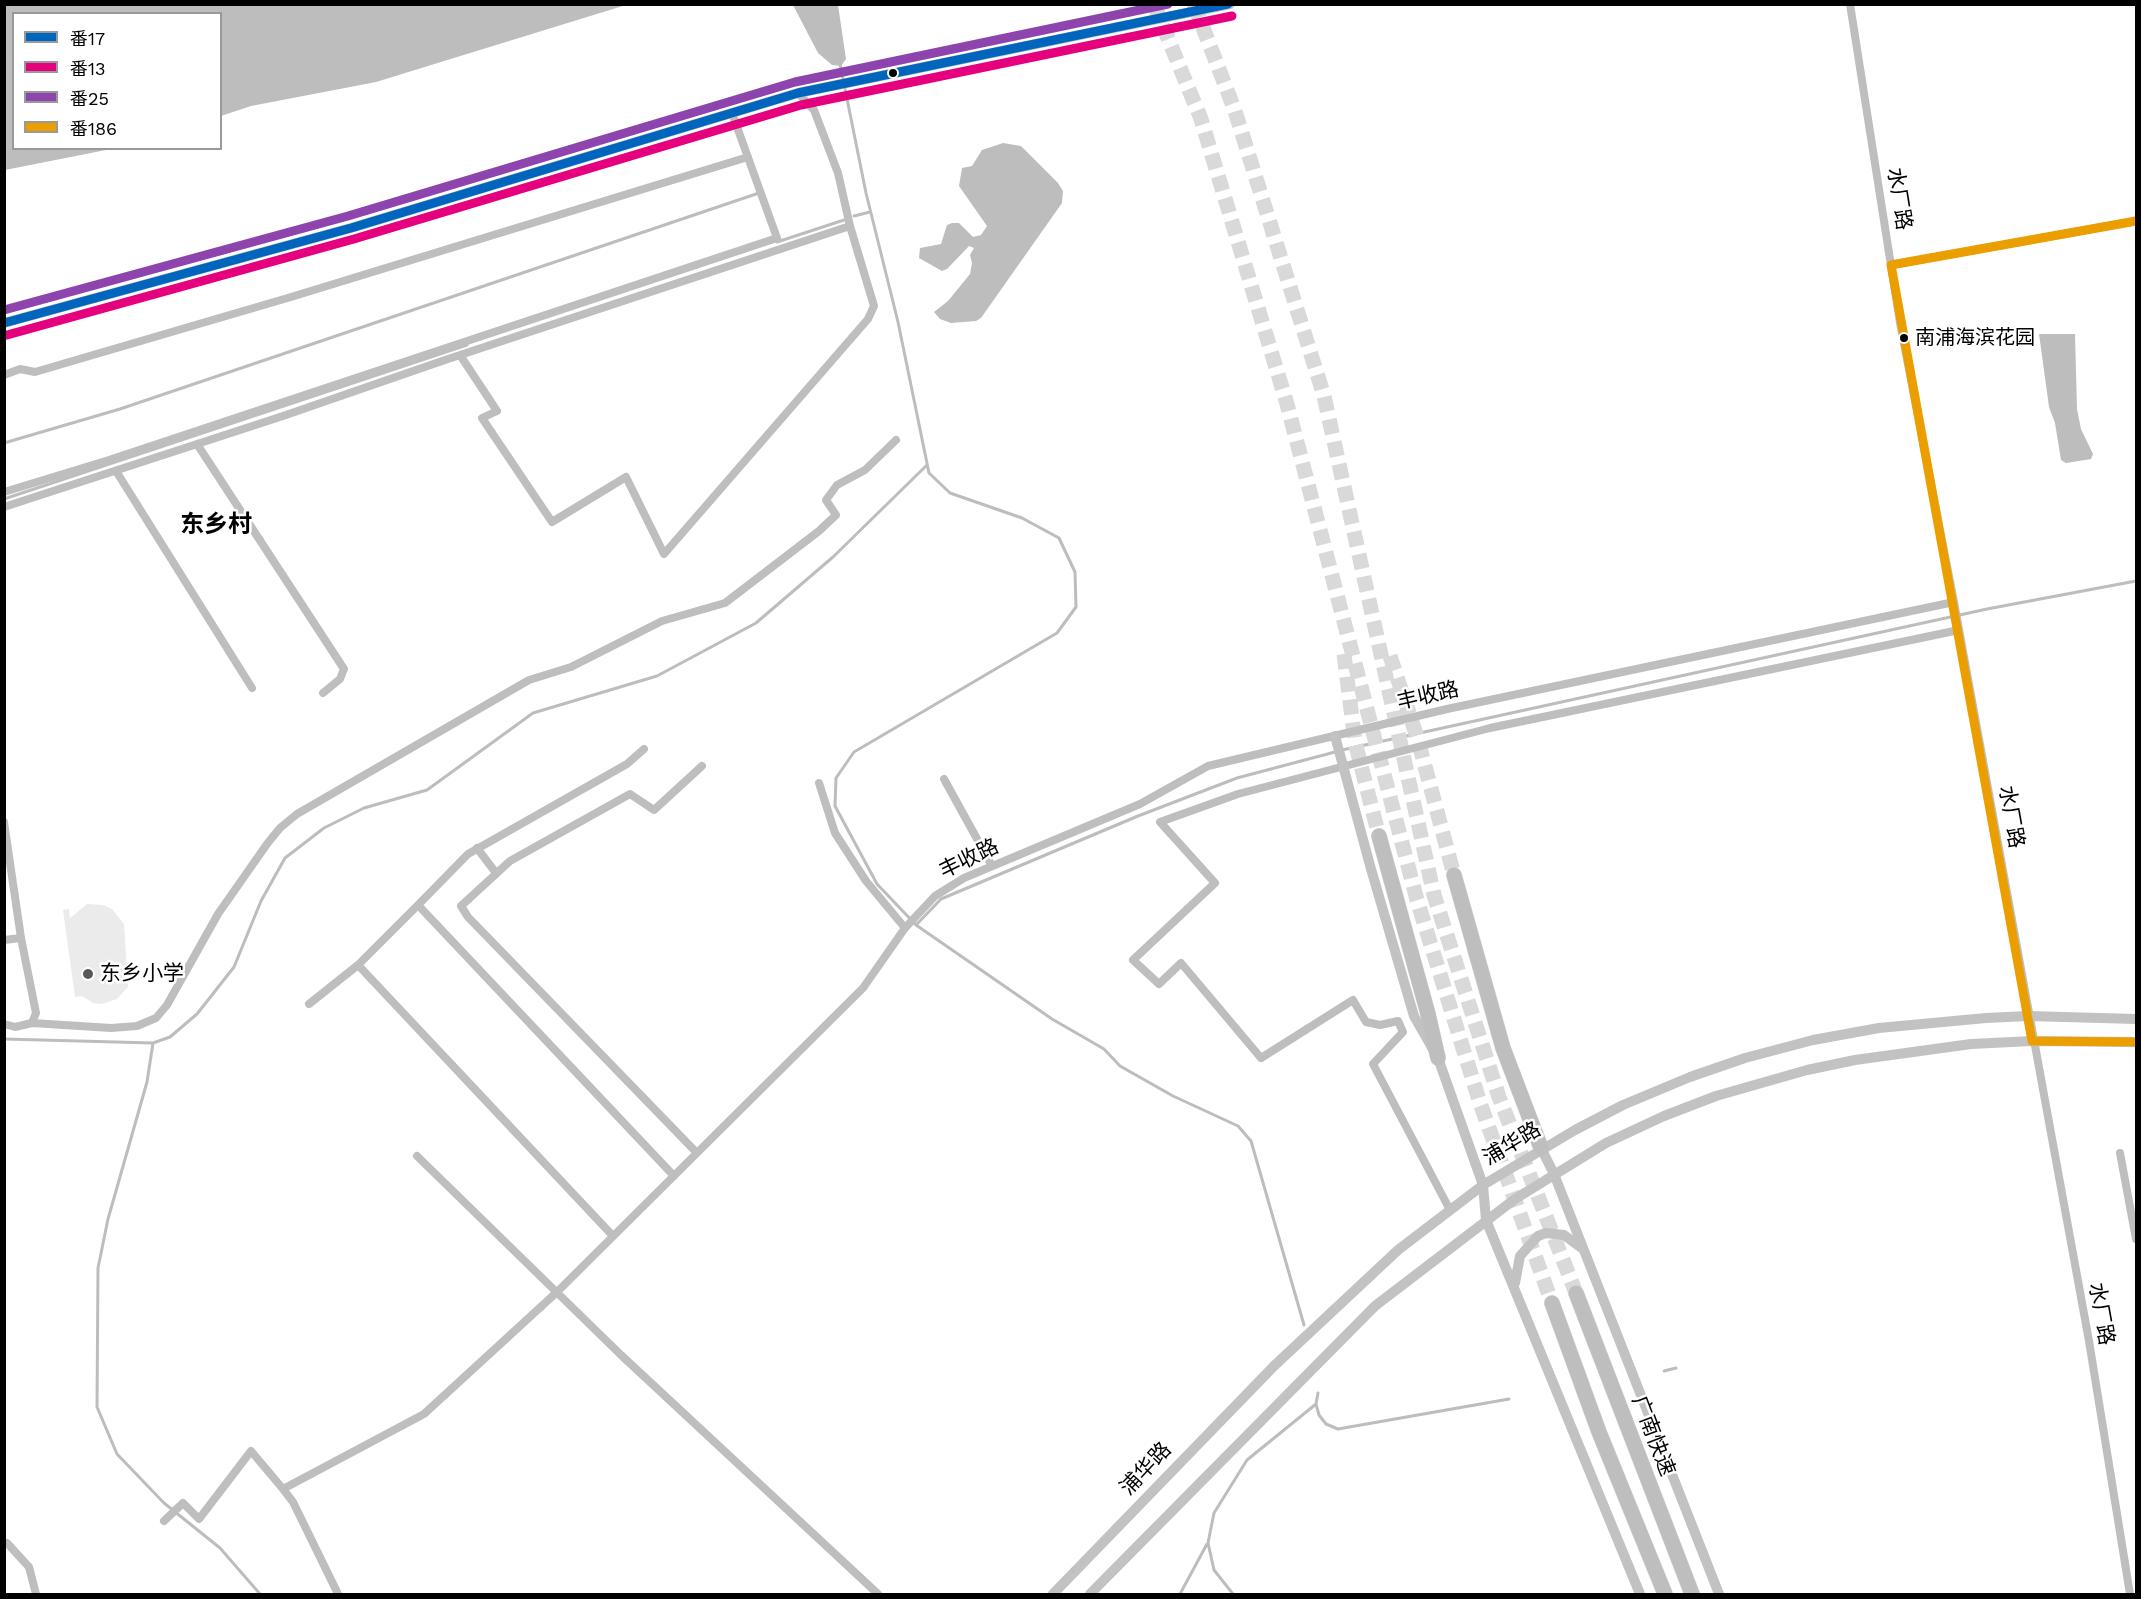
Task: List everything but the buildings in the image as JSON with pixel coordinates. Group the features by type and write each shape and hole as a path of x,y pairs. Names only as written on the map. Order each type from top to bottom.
{"highway":[{"path":"1379,837 1438,1058"},
{"path":"1454,875 1503,1048 1541,1148"},
{"name":"广南快速","path":"1576,1293 1692,1594"},
{"path":"1552,1303 1599,1432 1665,1594"}],"main road":[{"path":"4,323 351,228 798,93 886,73 999,53 1230,4"},
{"path":"1335,736 1414,1016 1438,1058 1483,1185 1486,1220 1640,1594"},
{"name":"浦华路","path":"1053,1594 1311,1329 1398,1250 1483,1185 1541,1148 1623,1105 1745,1058 1813,1040 1879,1028 2028,1016 2136,1019"},
{"path":"1090,1594 1375,1306 1486,1220 1554,1174 1606,1143 1655,1120 1752,1084 1865,1058 1938,1048 2032,1041 2136,1042"},
{"path":"1541,1148 1585,1251 1719,1594"},
{"path":"1516,1290 1515,1276 1520,1256 1538,1236 1546,1233 1564,1235 1585,1251"}],"street":[{"name":"水厂路","path":"1850,4 1900,323 1955,607 2032,1041 2089,1341 2130,1594"},
{"path":"460,355 497,411 482,418 552,522 626,477 664,554 868,319 874,306 850,226 838,173 814,110 798,93"},
{"path":"4,492 121,456 777,238 732,113"},
{"path":"4,375 20,369 35,372 257,307 748,157"},
{"path":"1891,265 2136,221"},
{"path":"4,507 850,226"},
{"path":"4,1024 15,1027 32,1023 111,1028 136,1026 156,1018 167,1005 218,915 267,844 288,821 529,680 571,667 662,621 725,603 819,531 836,515 826,500 837,485 865,470 896,440"},
{"path":"197,444 344,669 340,679 323,693"},
{"path":"116,471 252,688"},
{"name":"丰收路","path":"283,1489 424,1414 557,1292 697,1154 863,988 905,928 935,896 964,878 1140,804 1208,766 1335,736 1955,607"},
{"path":"1450,1210 1373,1064 1403,1032 1398,1021 1380,1025 1366,1022 1353,1000 1261,1058 1181,963 1159,984 1133,960 1215,883 1160,822 1238,794 1490,728 1958,627"},
{"path":"309,1005 358,965 468,854 627,764 644,749"},
{"path":"697,1154 460,906 510,861 630,794 654,810 702,766"},
{"path":"944,779 992,866"},
{"path":"819,783 835,833 866,881 905,928"},
{"path":"4,822 21,938 36,1013 32,1023"},
{"path":"477,848 496,873"},
{"path":"418,905 674,1176"},
{"path":"4,940 21,938"},
{"path":"358,965 614,1236"},
{"path":"2120,1153 2136,1239"},
{"path":"417,1156 621,1355 878,1594"},
{"path":"164,1521 183,1503 199,1519 251,1451 293,1502 338,1594"},
{"path":"7,1543 29,1567 36,1594"}],"shaded area":[{"path":"5,4 626,4 376,82 251,106 222,116 222,12 12,12 12,150 106,150 5,170"},
{"path":"793,5 838,5 846,59 841,66 832,65 818,53"},
{"path":"1003,143 1021,146 1058,183 1063,191 1062,203 981,318 976,321 951,323 940,319 934,312 948,301 970,274 972,263 970,255 974,248 969,246 947,269 942,271 919,258 920,248 941,244 947,225 952,223 959,223 973,237 981,235 987,226 959,186 962,168 972,166 982,150"},
{"path":"2039,334 2075,334 2077,409 2081,429 2093,454 2091,459 2066,463 2061,460 2055,423 2049,407"},
{"path":"87,904 103,905 112,909 124,924 128,987 117,999 102,1004 93,1003 82,996 75,997 63,910 69,909 70,918"}],"waterway":[{"path":"840,64 866,193 898,322 929,473 950,493 1022,518 1059,538 1075,572 1076,607 1057,633 854,752 836,778 835,806 877,884 916,925 1052,1019 1104,1049 1120,1066 1173,1096 1238,1126 1251,1141 1304,1325"},
{"path":"4,443 120,409 759,193"},
{"path":"854,216 870,212"},
{"path":"777,242 844,220"},
{"path":"4,499 467,345"},
{"path":"260,1594 220,1548 164,1503 117,1454 97,1407 98,1268 108,1219 147,1082 153,1043 170,1037 197,1014 234,967 261,901 285,858 324,828 364,808 427,790 533,713 657,676 756,623 833,557 927,465"},
{"path":"1342,750 1987,609 2136,581"},
{"path":"916,925 941,899 1138,816 1237,778 1335,752"},
{"path":"4,1039 153,1043"},
{"path":"1664,1371 1676,1368"},
{"path":"1233,1594 1214,1570 1208,1543 1214,1513 1247,1460 1316,1404 1318,1393"},
{"path":"1316,1404 1319,1415 1326,1424 1338,1429 1509,1399"},
{"path":"1180,1594 1207,1544"}],"tunnel":[{"path":"1154,4 1201,119 1287,404 1417,900 1480,1103 1552,1303"},
{"path":"1194,4 1235,111 1324,396 1434,895 1499,1097 1576,1293"},
{"path":"1344,654 1355,742 1379,836"},
{"path":"1390,656 1418,740 1454,875"}],"transit line":[{"name":"番25","path":"4,310 348,216 795,82 1168,4"},
{"name":"番17","path":"4,323 351,228 798,93 1228,4"},
{"name":"番13","path":"7,335 354,239 801,105 1232,16"},
{"name":"番186","path":"2136,221 1891,265 2032,1041 2136,1042"}],"place":[{"name":"南浦海滨花园","path":"1904,338"},
{"name":"东乡小学","path":"88,974"}],"district":[{"name":"东乡村","path":"216,525"}]}
